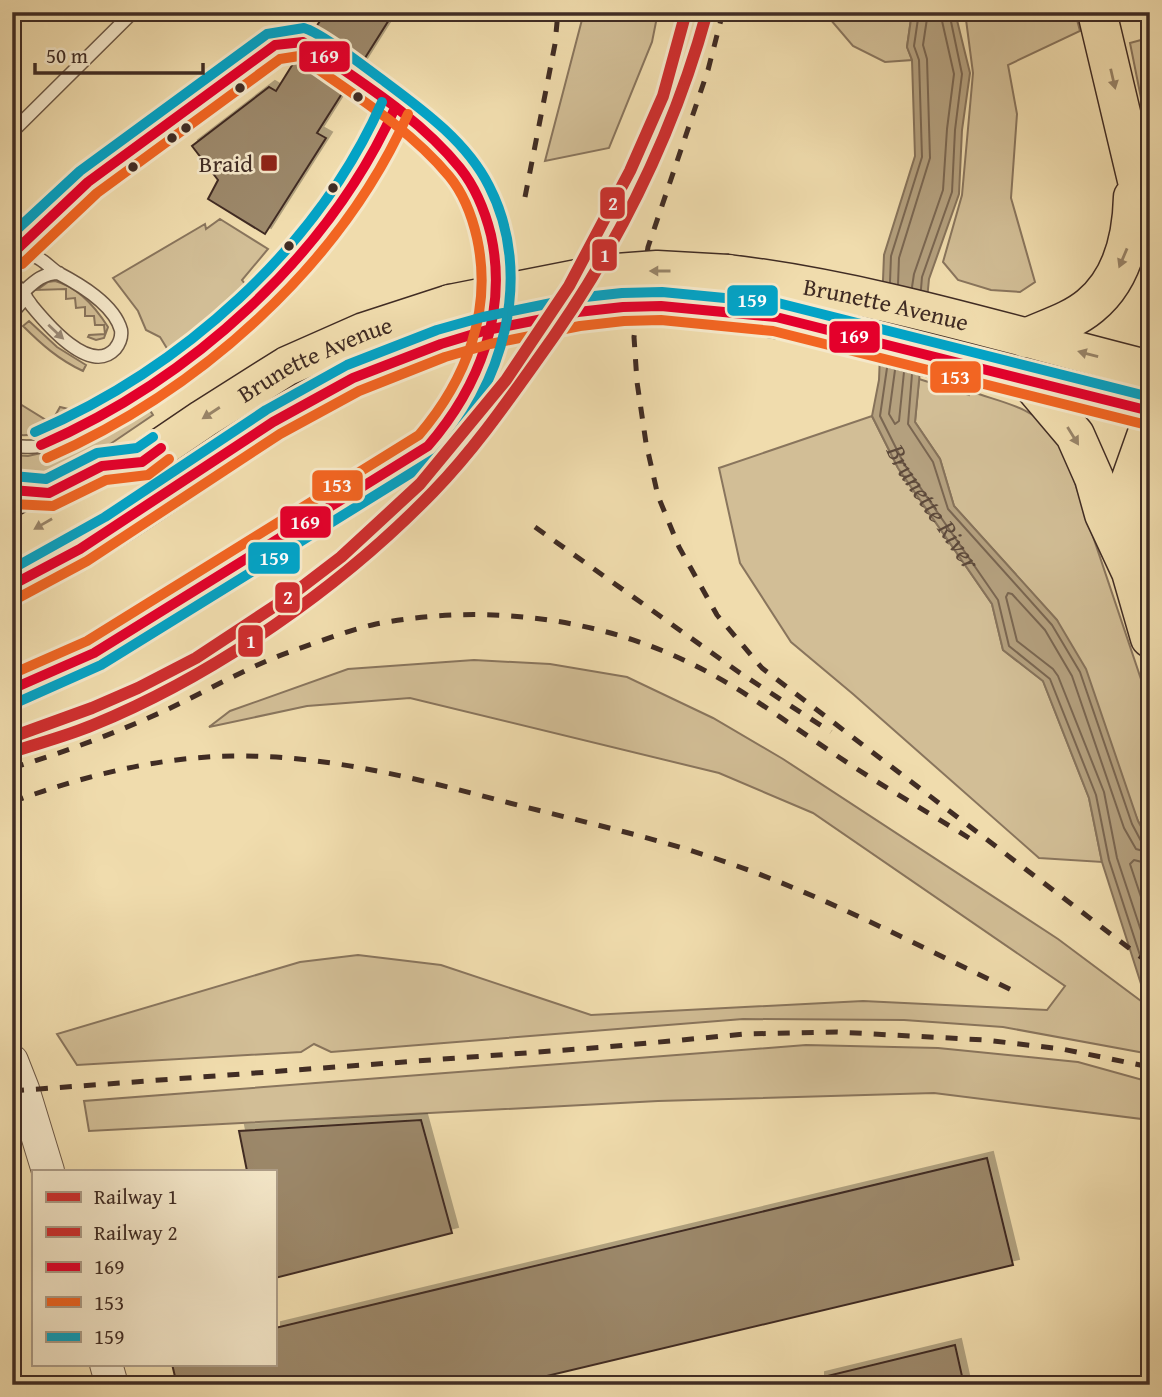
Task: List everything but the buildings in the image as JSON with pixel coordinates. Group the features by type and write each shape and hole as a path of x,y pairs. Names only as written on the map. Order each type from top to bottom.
{"main road":[{"path":"1097,12 1150,235"},
{"path":"1026,338 1081,312 1111,285 1131,236 1134,167"},
{"name":"Brunette Avenue","path":"12,542 69,510 287,366 364,332 450,304 603,274 657,270 725,292 807,324 1031,383 1150,411"},
{"name":"Brunette Avenue","path":"12,585 112,529 275,420 351,380 447,342 520,322 725,292 809,286 968,322 1150,370"},
{"path":"1031,383 1075,435 1094,478 1104,514 1131,572 1150,638"},
{"path":"1131,572 1126,512 1128,487 1150,425"}],"street":[{"path":"12,1061 48,1170"},
{"path":"107,1366 112,1385"}],"lane":[{"path":"12,132 133,12"},
{"path":"12,689 94,653 428,446 441,433 471,385 495,320 499,286 490,229 475,190 453,160 396,108 303,41 275,45 89,182 13,251"},
{"path":"12,446 38,446 69,435 146,388 212,339 302,253 335,213 376,149 396,108"},
{"path":"12,280 52,330 69,344 97,356 112,352 121,338 117,323 95,296 38,257 13,251"},
{"path":"12,313 38,279 47,274 59,273"},
{"path":"12,490 49,493 102,466 142,461"}],"shaded area":[{"path":"584,12 658,12 652,42 609,148 545,161"},
{"path":"824,12 912,12 907,47 912,60 885,62 853,46"},
{"path":"965,12 1075,12 1080,31 1008,65 1017,114 1011,198 1035,282 1020,292 991,290 958,280 943,262 962,195 973,73"},
{"path":"1141,40 1150,62 1150,143 1130,43"},
{"path":"220,219 268,249 242,280 245,284 213,320 171,355 160,337 146,330 138,311 113,278 205,224 206,229"},
{"path":"55,281 79,293 92,306 108,327 104,338 96,340 88,337 105,334 104,325 95,325 94,316 85,316 85,307 76,308 75,298 66,299 66,289 37,290 48,282"},
{"path":"29,321 57,347 86,365 83,371 58,357 23,326"},
{"path":"174,378 176,381 144,401 153,415 100,451 52,478 42,480 12,475 12,455 28,456 59,449"},
{"path":"919,379 969,395 970,391 1025,411 1044,423 1061,447 1150,706 1150,843 1138,821 1057,620 954,506 940,459 915,422"},
{"path":"12,399 51,423 60,407 79,414 39,433 12,434"},
{"path":"872,416 898,468 992,604 1003,650 1043,681 1089,798 1102,862 1039,858 791,642 740,563 719,468"},
{"path":"474,660 550,664 627,677 713,718 783,759 1058,939 1149,1007 1150,1054 1003,1027 904,1020 743,1019 331,1052 314,1044 301,1052 77,1065 57,1034 300,962 358,955 441,965 591,1015 863,1001 1047,1010 1065,986 813,813 719,773 410,698 307,706 209,727 230,711 348,669"},
{"path":"806,1045 938,1048 1078,1062 1150,1082 1150,1120 934,1093 658,1101 89,1131 84,1101"}],"water":[{"name":"Brunette River","path":"912,12 955,12 970,73 962,130 959,194 929,279 915,422 940,459 954,506 1057,620 1086,669 1138,821 1150,843 1150,1012 1102,862 1089,798 1043,681 1003,650 992,604 898,468 872,416 879,380 884,255 915,156 912,60 907,47"}],"railway":[{"path":"525,197 555,44 558,12"},
{"path":"723,12 708,70 648,247 634,337 646,443 658,496 679,547 717,615 762,668 1150,964"},
{"path":"535,527 740,673 831,732"},
{"path":"12,768 128,727 263,663 345,632 416,618 499,615 540,619 620,636 659,649 696,666 747,695 864,774 969,838"},
{"path":"12,802 93,776 148,764 205,757 301,759 367,769 619,830 708,856 808,894 1016,992"},
{"path":"12,1091 606,1047 745,1034 837,1032 985,1040 1062,1049 1150,1067"}],"rail line":[{"name":"2","path":"12,737 92,708 196,658 290,596 341,557 420,484 506,380 569,286 630,171 663,96 686,12"},
{"name":"1","path":"12,752 83,729 139,705 230,654 317,594 397,527 433,492 474,446 523,380 590,281 614,239 658,151 693,59 707,12"}],"transit line":[{"name":"159","path":"12,234 80,171 267,34 304,28 333,44 414,103 469,155 489,186 503,220 510,256 510,293 505,329 495,364 460,429 437,457 101,665 18,702"},
{"name":"169","path":"12,254 88,182 275,45 303,42 406,115 460,168 483,209 491,235 495,264 492,320 485,348 462,399 428,446 94,653 12,689"},
{"name":"153","path":"12,674 87,641 419,435 436,414 462,368 472,343 481,292 481,265 475,230 463,198 449,176 397,126 299,56 280,59 97,193 22,264"},
{"name":"159","path":"35,432 89,406 142,375 192,339 239,298 282,254 321,207 354,156 382,102"},
{"name":"169","path":"41,445 96,418 150,386 201,349 249,308 293,263 332,214 367,163 395,108"},
{"name":"153","path":"47,458 103,430 158,397 210,360 259,318 304,272 344,222 379,170 408,114"},
{"name":"159","path":"12,569 105,517 266,410 347,365 437,330 483,317 576,298 662,292 778,303 1150,397"},
{"name":"169","path":"12,585 80,549 273,422 353,378 441,344 487,330 578,312 661,306 776,317 1150,411"},
{"name":"153","path":"18,598 87,561 280,434 359,391 445,357 490,344 580,326 661,320 773,331 1147,425"},
{"name":"159","path":"13,476 46,479 97,453 137,448 153,437"},
{"name":"169","path":"12,490 49,493 102,466 142,462 161,448"},
{"name":"153","path":"12,504 53,506 106,480 148,475 169,459"}],"place":[{"name":"Braid","path":"269,163"}]}
